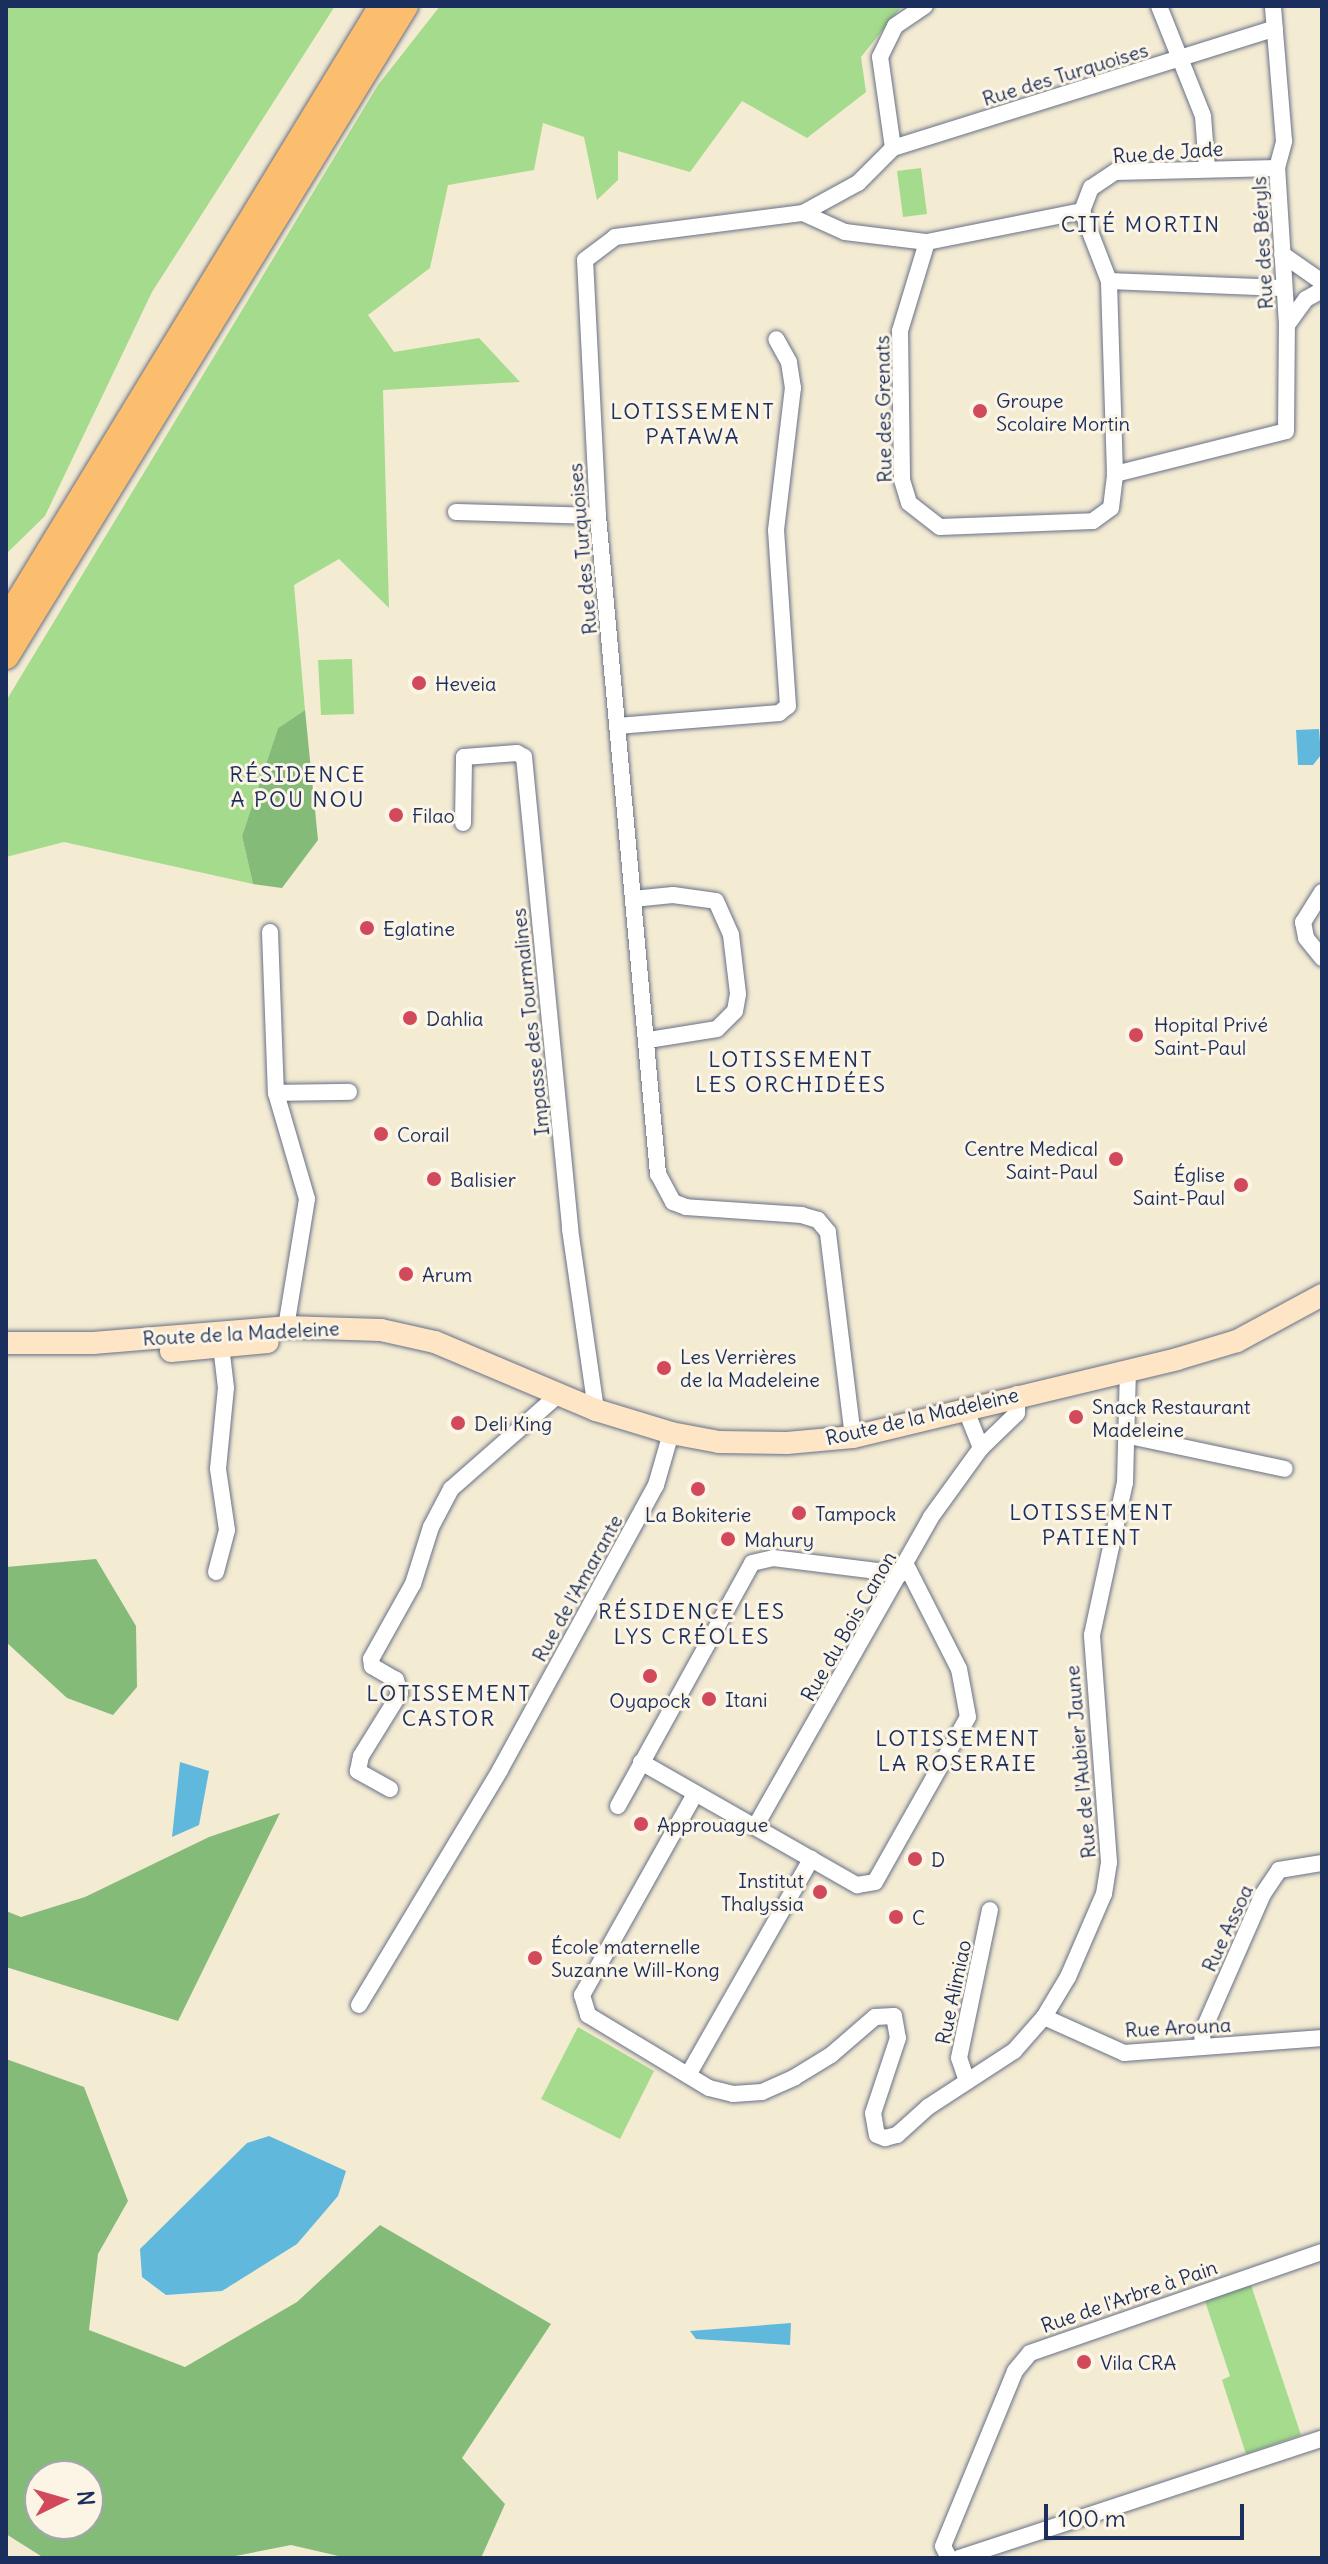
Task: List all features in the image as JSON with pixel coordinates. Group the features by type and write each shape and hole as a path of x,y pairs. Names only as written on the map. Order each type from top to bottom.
{"main road":[{"path":"6,622 382,6"},
{"path":"6,656 405,6"},
{"name":"Route de la Madeleine","path":"6,1352 87,1357 220,1340 286,1327 381,1330 435,1342 596,1410 671,1433 752,1443 853,1437 1017,1394 1128,1370 1237,1341 1322,1295"},
{"name":"Route de la Madeleine","path":"6,1343 355,1339 471,1357"}],"street":[{"path":"893,148 880,57 888,33 925,6"},
{"path":"1159,6 1178,60 1203,116 1207,168"},
{"name":"Rue des Béryls","path":"1115,474 1286,431 1287,325 1282,288 1277,168 1284,141 1273,6"},
{"name":"Rue des Turquoises","path":"853,1437 828,1232 818,1220 802,1215 673,1202 658,1174 598,516 584,266 588,254 615,237 803,213 858,183 893,148 1275,28"},
{"name":"Rue de Jade","path":"1082,211 1091,188 1107,174 1207,168 1277,168"},
{"path":"803,213 845,232 927,242 1082,211"},
{"name":"Rue des Grenats","path":"927,242 900,331 902,480 916,513 930,524 949,527 1093,521 1111,508 1115,474 1109,281 1082,211"},
{"path":"1282,254 1322,282"},
{"path":"1109,281 1282,288"},
{"path":"1287,325 1306,299 1322,290"},
{"path":"617,726 779,713 788,706 776,530 793,388 789,362 776,339"},
{"path":"456,512 598,516"},
{"name":"Impasse des Tourmalines","path":"463,823 464,757 517,753 524,757 570,1229 596,1410"},
{"path":"1322,892 1303,922 1306,938 1322,958"},
{"path":"633,899 697,895 716,901 731,935 738,994 735,1011 717,1029 648,1040"},
{"path":"270,932 276,1093 307,1199 286,1327"},
{"path":"276,1093 349,1092"},
{"path":"216,1572 227,1530 218,1469 226,1388 220,1340"},
{"name":"Rue de l'Aubier Jaune","path":"695,1794 582,1995 588,2015 688,2075 733,2094 762,2092 831,2055 884,2014 899,2024 873,2113 877,2135 897,2135 967,2081 1014,2051 1044,2017 1091,1927 1109,1862 1092,1635 1125,1483 1130,1436 1128,1370"},
{"path":"390,1789 358,1771 361,1756 400,1693 396,1680 372,1666 371,1659 413,1584 431,1527 451,1489 559,1394"},
{"name":"Rue du Bois Canon","path":"755,1827 904,1570 931,1517 981,1448 1017,1413 1017,1394"},
{"path":"965,1408 981,1448"},
{"name":"Rue de l'Amarante","path":"359,2005 500,1770 656,1485 671,1433"},
{"path":"1130,1436 1285,1469"},
{"path":"618,1806 641,1762 752,1563 773,1558 904,1570 959,1669 968,1717 878,1878 871,1885 857,1885 641,1762"},
{"path":"688,2075 811,1859"},
{"name":"Rue Assoa","path":"1203,2046 1202,2033 1263,1894 1279,1870 1322,1863"},
{"name":"Rue Alimiao","path":"967,2081 959,2058 990,1910"},
{"name":"Rue Arouna","path":"1044,2017 1124,2053 1322,2038"},
{"name":"Rue de l'Arbre à Pain","path":"949,2558 943,2546 1015,2371 1030,2353 1322,2252"},
{"path":"959,2558 1322,2439"}],"green space":[{"path":"6,6 335,6 152,292 45,516 6,554"},
{"path":"440,6 902,6 861,57 866,92 807,138 742,101 690,172 618,151 618,180 597,200 584,137 543,123 534,170 448,185 430,268 368,315 394,352 479,338 520,382 383,390 389,608 339,559 294,585 305,710 278,728 242,836 253,884 64,842 6,857 6,701 378,85"},
{"path":"921,168 927,214 903,217 897,171"},
{"path":"352,659 354,714 321,715 318,660"},
{"path":"305,710 318,840 282,888 253,884 242,836 278,728"},
{"path":"96,1559 136,1626 137,1687 113,1715 67,1698 6,1642 6,1567"},
{"path":"280,1813 178,2021 6,1967 6,1911 21,1917 85,1897 209,1837"},
{"path":"578,2027 654,2071 620,2139 541,2099"},
{"path":"6,2059 84,2087 128,2201 98,2254 89,2330 185,2367 297,2302 380,2225 551,2324 462,2458 505,2504 481,2558 347,2558 291,2545 225,2558 44,2558 6,2534"},
{"path":"1251,2285 1301,2435 1246,2454 1222,2380 1230,2376 1205,2301"}],"water":[{"path":"1319,729 1321,755 1313,765 1298,765 1296,730"},
{"path":"180,1762 209,1771 199,1825 172,1837"},
{"path":"269,2136 346,2171 338,2196 297,2244 222,2291 166,2295 142,2277 140,2249 247,2143"},
{"path":"791,2323 790,2345 696,2339 690,2331"}],"place":[{"name":"Groupe Scolaire Mortin","path":"980,411"},
{"name":"Heveia","path":"419,683"},
{"name":"Filao","path":"396,815"},
{"name":"Eglatine","path":"367,928"},
{"name":"Dahlia","path":"410,1018"},
{"name":"Hopital Privé Saint-Paul","path":"1136,1035"},
{"name":"Corail","path":"381,1134"},
{"name":"Centre Medical Saint-Paul","path":"1116,1159"},
{"name":"Balisier","path":"434,1179"},
{"name":"Église Saint-Paul","path":"1241,1185"},
{"name":"Arum","path":"406,1274"},
{"name":"Les Verrières de la Madeleine","path":"664,1368"},
{"name":"Snack Restaurant Madeleine","path":"1076,1417"},
{"name":"Deli King","path":"458,1423"},
{"name":"La Bokiterie","path":"698,1489"},
{"name":"Tampock","path":"799,1513"},
{"name":"Mahury","path":"728,1539"},
{"name":"Oyapock","path":"650,1676"},
{"name":"Itani","path":"709,1699"},
{"name":"Approuague","path":"641,1824"},
{"name":"D","path":"915,1859"},
{"name":"Institut Thalyssia","path":"820,1892"},
{"name":"C","path":"896,1917"},
{"name":"École maternelle Suzanne Will-Kong","path":"535,1958"},
{"name":"Vila CRA","path":"1084,2362"}],"district":[{"name":"CITÉ MORTIN","path":"1141,225"},
{"name":"LOTISSEMENT PATAWA","path":"693,424"},
{"name":"RÉSIDENCE A POU NOU","path":"298,786"},
{"name":"LOTISSEMENT LES ORCHIDÉES","path":"791,1072"},
{"name":"LOTISSEMENT PATIENT","path":"1092,1524"},
{"name":"RÉSIDENCE LES LYS CRÉOLES","path":"692,1624"},
{"name":"LOTISSEMENT CASTOR","path":"449,1706"},
{"name":"LOTISSEMENT LA ROSERAIE","path":"958,1750"}]}
